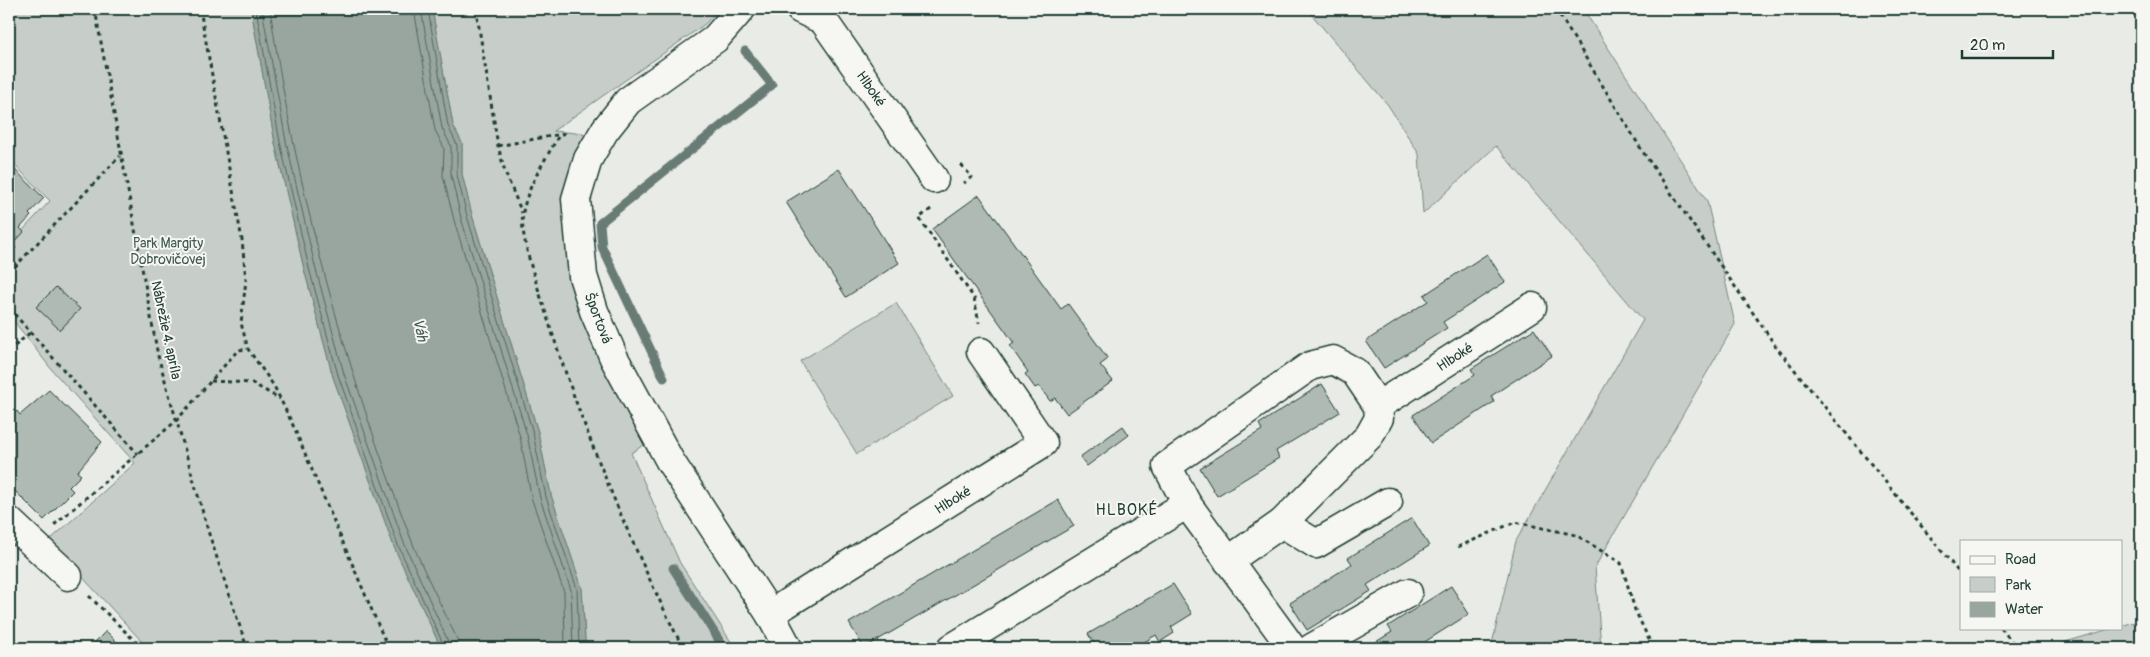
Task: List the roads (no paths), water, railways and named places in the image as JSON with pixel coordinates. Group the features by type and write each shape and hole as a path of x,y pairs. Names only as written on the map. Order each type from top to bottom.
{"street":[{"name":"Športová","path":"741,9 715,39 628,101 605,130 588,159 576,199 583,276 594,311 614,358 670,461 770,614 788,648"},
{"name":"Hlboké","path":"800,9 823,20 934,179"},
{"name":"Hlboké","path":"1378,406 1532,307"},
{"name":"Hlboké","path":"770,614 1043,443 981,352"},
{"path":"1228,560 1282,523 1369,436 1379,418 1378,406 1355,372 1333,360 1310,366 1167,466 1187,504 1292,648"},
{"path":"1282,523 1316,544 1388,502"},
{"path":"952,648 1187,504"},
{"path":"9,521 68,576"},
{"path":"1312,648 1408,593"}],"water":[{"name":"Váh","path":"251,9 432,9 453,125 462,143 462,174 472,215 538,432 551,495 582,588 584,648 441,648 394,547 333,377 304,269 275,143"}],"waterway":[{"path":"664,378 602,247 600,223 772,85 745,51"},
{"path":"673,568 724,648"}],"district":[{"name":"HLBOKÉ","path":"1127,510"}],"park label":[{"name":"Park Margity Dobrovičovej","path":"168,252"}]}
